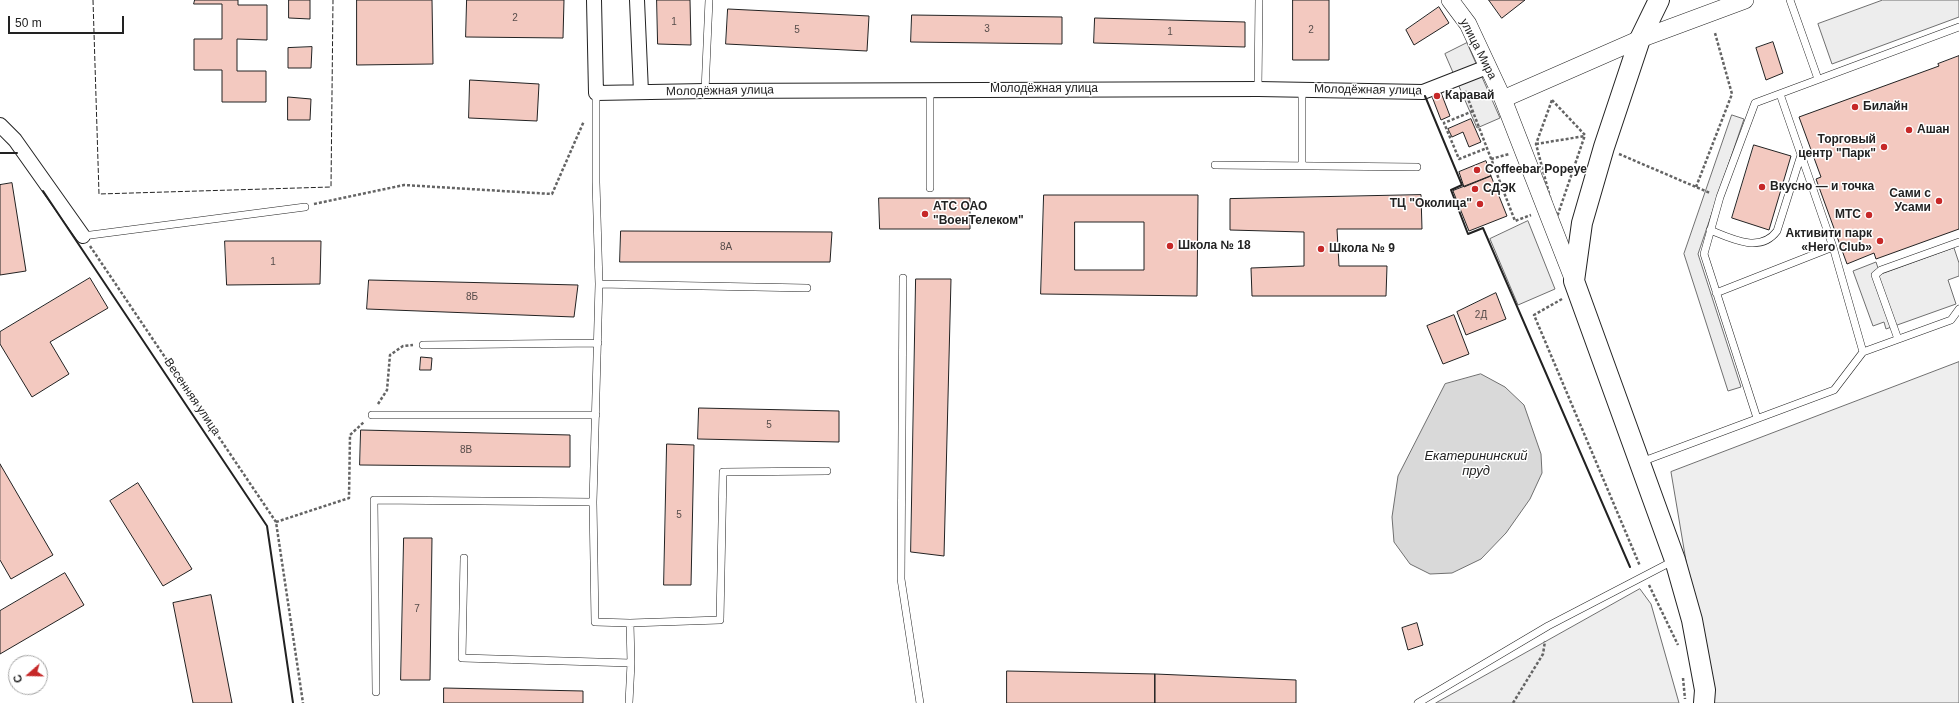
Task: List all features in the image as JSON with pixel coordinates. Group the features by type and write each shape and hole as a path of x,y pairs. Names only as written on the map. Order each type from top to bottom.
{"main road":[{"path":"1659,0 1640,39 1604,148 1582,223 1574,280 1641,462 1675,560 1692,620 1705,690 1704,703"}],"street":[{"path":"594,0 596,93"},
{"path":"637,0 641,92"},
{"name":"улица Мира","path":"1450,0 1468,24 1487,67 1503,98 1574,280"},
{"path":"1503,98 1640,39 1745,0"},
{"name":"Молодёжная улица","path":"596,93 930,89 1302,89 1423,92 1487,67"},
{"path":"0,125 15,140 83,236"},
{"path":"0,140 15,140"}],"lane":[{"path":"705,91 709,0"},
{"path":"1258,89 1259,0"},
{"path":"1790,0 1818,79"},
{"path":"1757,418 1704,254 1720,197 1755,103 1959,27"},
{"path":"930,89 930,188"},
{"path":"1302,89 1302,166"},
{"path":"596,93 596,182 599,284 593,502 595,622 630,623 720,620 723,472 827,471"},
{"path":"1780,94 1833,247 1863,352"},
{"path":"1710,230 1746,244 1762,242 1773,236 1777,230 1801,155"},
{"path":"1215,165 1417,167"},
{"path":"83,236 305,206"},
{"path":"1898,339 1876,279 1877,272 1959,242"},
{"path":"1716,293 1833,247"},
{"path":"903,278 901,579 920,703"},
{"path":"599,284 807,288"},
{"path":"1641,462 1834,390 1863,352 1950,320 1959,309"},
{"path":"423,345 598,343"},
{"path":"372,415 596,415"},
{"path":"376,692 374,500 593,502"},
{"path":"464,558 462,658 631,663"},
{"path":"1418,703 1548,626 1675,560"},
{"path":"629,703 631,663 630,623"}],"path":[{"path":"1696,187 1732,94 1715,33"},
{"path":"1460,78 1515,221 1531,214 1534,221"},
{"path":"305,206 404,185 552,194 596,93"},
{"path":"1552,100 1585,136 1556,220 1536,144 1552,100"},
{"path":"1473,112 1444,123 1459,159 1487,148"},
{"path":"1536,144 1585,136"},
{"path":"1604,148 1720,197"},
{"name":"Весенняя улица","path":"83,236 276,522 303,703"},
{"path":"1565,298 1534,315 1644,576 1681,652"},
{"path":"276,522 349,498 350,435 372,415 387,390 390,355 403,346 423,345"},
{"path":"1513,703 1543,654 1548,626"},
{"path":"1683,674 1686,703"}],"shaded area":[{"path":"1883,0 1959,0 1959,17 1832,64 1818,24"},
{"path":"1467,43 1500,118 1477,128 1445,54"},
{"path":"1732,115 1744,119 1698,254 1741,387 1728,391 1684,254"},
{"path":"1528,221 1555,289 1518,305 1490,239"},
{"path":"1954,248 1959,263 1959,276 1948,280 1956,304 1886,329 1884,322 1873,326 1853,271 1876,262 1880,274"},
{"path":"1959,362 1959,703 1710,703 1671,472"},
{"path":"1640,589 1651,604 1679,703 1436,703"}],"water":[{"name":"Екатерининский пруд","path":"1481,374 1505,387 1524,405 1541,454 1542,473 1530,499 1506,533 1481,559 1452,573 1430,574 1410,564 1394,542 1392,517 1398,476 1445,384"}],"building":[{"path":"195,0 238,0 238,5 267,5 267,40 237,39 237,71 266,71 266,102 222,102 222,70 194,70 194,39 222,39 222,4 194,4"},
{"path":"289,0 310,0 310,19 289,18"},
{"path":"357,0 432,0 433,64 357,65"},
{"path":"467,0 564,0 563,38 466,37"},
{"path":"657,0 690,0 691,45 658,44"},
{"path":"1293,0 1329,0 1329,60 1293,60"},
{"path":"1489,0 1525,0 1502,18"},
{"path":"1439,7 1449,23 1414,45 1406,30"},
{"path":"728,9 869,16 867,51 726,44"},
{"path":"912,15 1062,17 1062,44 911,42"},
{"path":"1095,18 1245,22 1245,47 1094,43"},
{"path":"1773,42 1783,73 1766,80 1756,48"},
{"path":"312,47 311,68 288,68 288,48"},
{"name":"Торговый центр \"Парк\"","path":"1959,56 1959,229 1876,259 1874,253 1847,264 1816,179 1821,177 1799,117 1939,66 1938,64"},
{"path":"470,80 539,84 537,121 469,118"},
{"path":"1440,90 1450,116 1441,120 1431,94"},
{"path":"288,97 311,99 310,120 288,120"},
{"path":"1471,119 1481,142 1469,147 1463,132 1452,137 1448,129"},
{"name":"Вкусно — и точка","path":"1754,145 1791,156 1769,230 1732,218"},
{"path":"1486,161 1491,176 1464,187 1459,172"},
{"name":"ТЦ \"Околица\"","path":"1491,176 1507,216 1469,231 1453,191"},
{"path":"12,183 26,271 0,275 0,185"},
{"name":"Школа № 18","path":"1044,195 1198,195 1197,296 1041,294","holes":["1075,222 1144,222 1144,270 1075,270"]},
{"name":"Школа № 9","path":"1421,195 1422,229 1337,229 1339,266 1387,266 1386,296 1252,296 1251,268 1304,266 1304,232 1230,230 1230,199"},
{"name":"АТС ОАО \"ВоенТелеком\"","path":"879,198 970,198 970,229 880,229"},
{"path":"621,231 832,232 830,262 620,262"},
{"path":"225,241 321,241 320,284 227,285"},
{"path":"90,278 108,308 50,342 69,374 32,397 0,344 0,332"},
{"path":"916,279 951,279 944,556 911,552"},
{"path":"369,280 578,285 574,317 367,309"},
{"path":"1496,293 1506,319 1466,335 1457,312"},
{"path":"1454,315 1469,354 1443,364 1427,326"},
{"path":"421,357 432,358 431,370 420,370"},
{"path":"699,408 839,411 839,442 698,439"},
{"path":"361,430 570,435 570,467 360,465"},
{"path":"667,444 694,445 691,585 664,585"},
{"path":"0,464 53,555 11,579 0,560"},
{"path":"138,483 192,569 163,586 110,501"},
{"path":"404,538 432,538 430,680 401,680"},
{"path":"65,573 84,605 0,654 0,611"},
{"path":"211,595 232,703 193,703 173,603"},
{"path":"1417,623 1423,645 1408,650 1402,628"},
{"path":"1007,671 1155,674 1155,703 1007,703"},
{"path":"1155,674 1296,680 1296,703 1155,703"},
{"path":"444,688 583,691 583,703 444,703"}],"fence":[{"path":"93,0 99,194 331,187 333,0"}],"wall":[{"path":"1425,96 1462,185 1451,190 1468,234 1483,228 1630,567"},
{"path":"0,153 17,153"},
{"path":"43,191 267,526 293,703"}],"place":[{"name":"Каравай","path":"1437,96"},
{"name":"Билайн","path":"1855,107"},
{"name":"Ашан","path":"1909,130"},
{"name":"Торговый центр \"Парк\"","path":"1884,147"},
{"name":"Coffeebar Popeye","path":"1477,170"},
{"name":"Вкусно — и точка","path":"1762,187"},
{"name":"СДЭК","path":"1475,189"},
{"name":"Сами с Усами","path":"1939,201"},
{"name":"ТЦ \"Околица\"","path":"1480,204"},
{"name":"АТС ОАО \"ВоенТелеком\"","path":"925,214"},
{"name":"МТС","path":"1869,215"},
{"name":"Активити парк «Hero Club»","path":"1880,241"},
{"name":"Школа № 18","path":"1170,246"},
{"name":"Школа № 9","path":"1321,249"}]}
